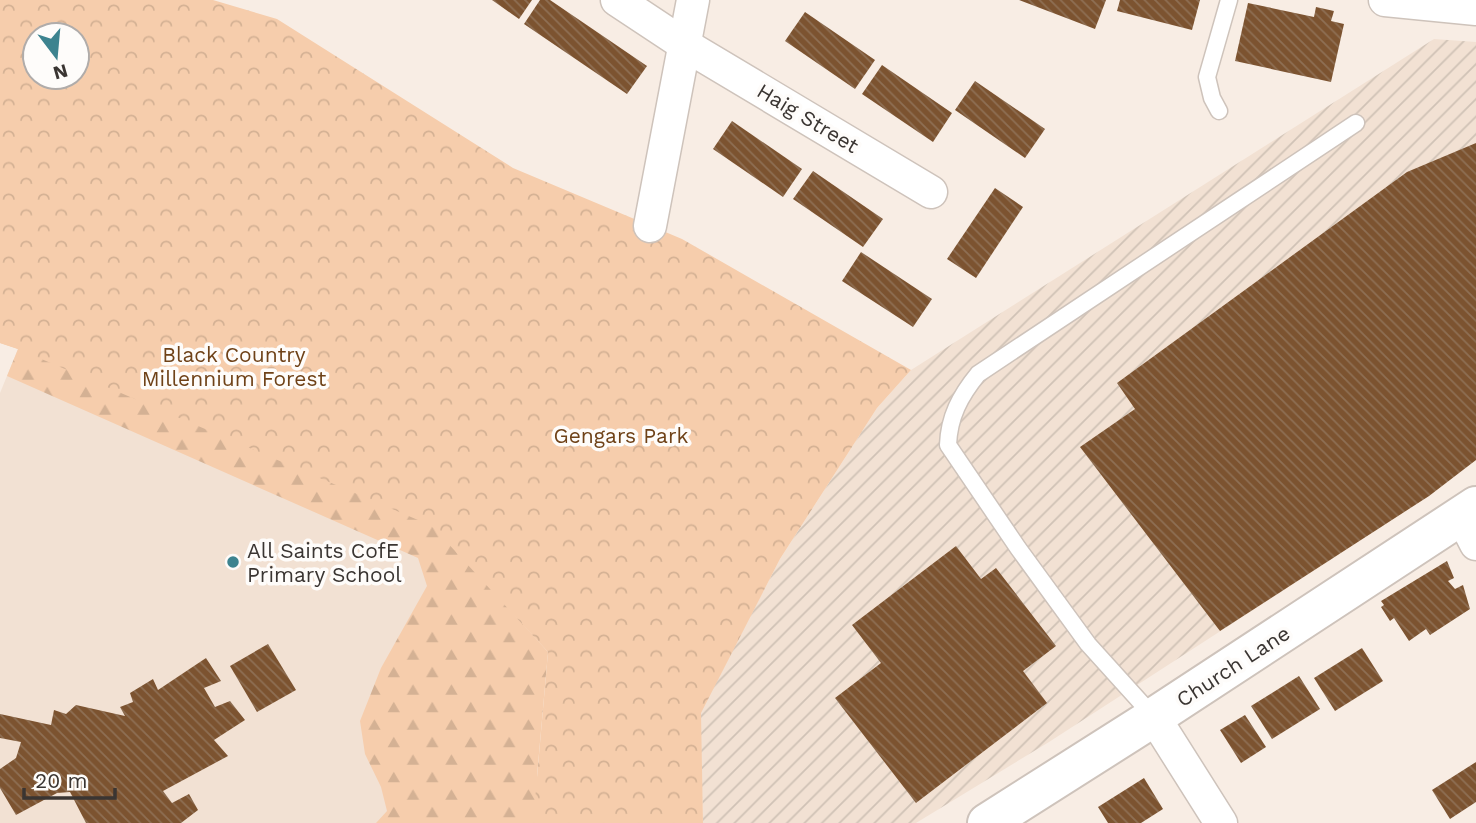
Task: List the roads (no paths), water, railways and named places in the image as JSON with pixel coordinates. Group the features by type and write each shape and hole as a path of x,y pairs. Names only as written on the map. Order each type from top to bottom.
{"main road":[{"name":"Church Lane","path":"987,823 1471,522"}],"street":[{"name":"Haig Street","path":"617,0 685,45 931,192"},
{"path":"650,226 694,0"},
{"path":"1385,0 1476,9"},
{"path":"1154,717 1221,823"}],"lane":[{"path":"1219,111 1212,98 1207,77 1229,0"},
{"path":"1154,717 1088,644 948,445 953,414 964,392 978,374 1356,123"}],"place":[{"name":"All Saints CofE Primary School","path":"233,562"}],"park label":[{"name":"Black Country Millennium Forest","path":"234,366"},
{"name":"Gengars Park","path":"621,435"}]}
